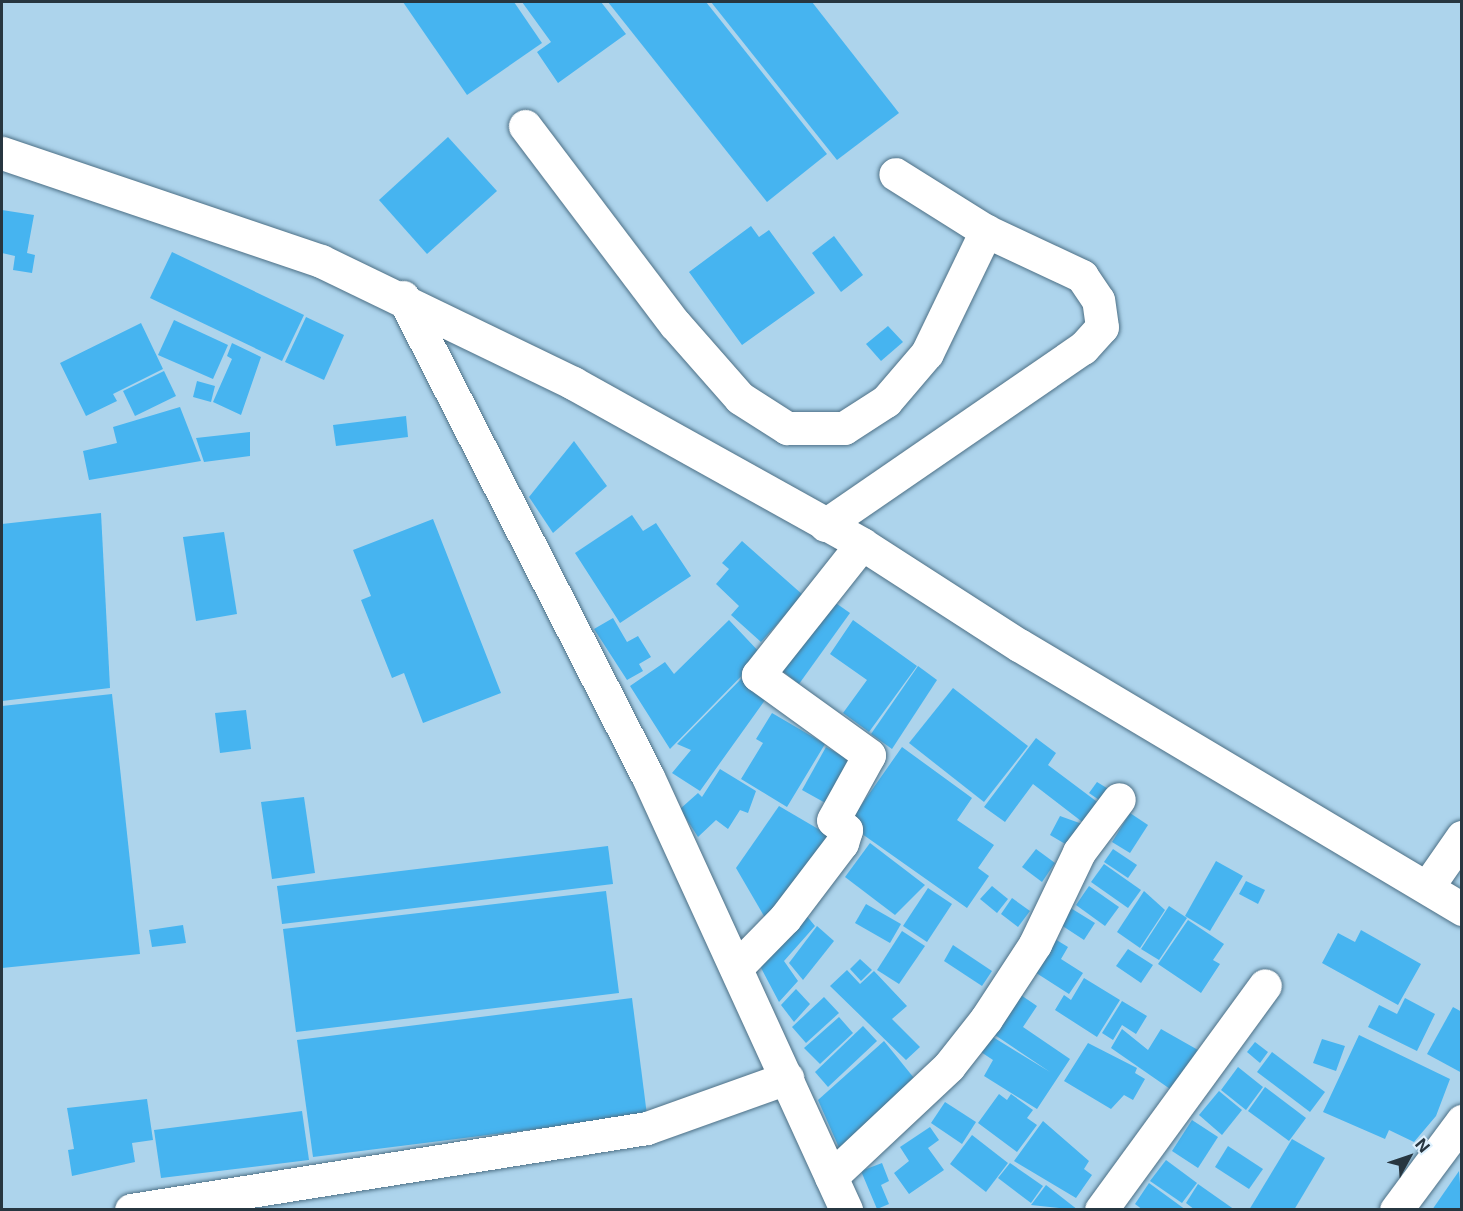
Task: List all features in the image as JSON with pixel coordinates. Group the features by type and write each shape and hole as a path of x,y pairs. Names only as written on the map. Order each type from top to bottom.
{"street":[{"path":"525,126 690,340 740,398 787,429 844,428 886,401 927,353 986,231"},
{"path":"2,153 321,261 403,297 573,383 862,544 1019,645 1428,886 1461,909"},
{"path":"825,525 1083,348 1102,327 1098,300 1082,276 986,231 894,174"},
{"path":"403,297 648,777 846,1209"},
{"path":"736,968 785,918 842,843 846,830 833,820 869,755 758,675 862,544"},
{"path":"831,1177 949,1066 986,1019 1035,944 1079,852 1119,799"},
{"path":"1428,886 1461,837"},
{"path":"1101,1209 1265,985"},
{"path":"131,1209 647,1128 787,1078"},
{"path":"1396,1209 1461,1120"}],"building":[{"path":"403,2 514,2 542,43 467,95"},
{"path":"522,2 601,2 626,34 558,83 537,52 551,42"},
{"path":"608,2 706,2 827,154 767,202"},
{"path":"711,2 812,2 899,113 837,160"},
{"path":"448,137 497,191 427,254 379,200"},
{"path":"2,210 34,215 27,253 35,255 32,273 13,270 15,256 2,253"},
{"path":"751,226 759,237 769,230 815,293 742,345 689,272"},
{"path":"834,236 863,275 841,292 812,253"},
{"path":"172,252 304,315 282,361 150,298"},
{"path":"306,317 344,335 324,380 285,362"},
{"path":"174,320 228,345 213,379 158,355"},
{"path":"141,323 163,369 113,394 117,401 86,416 60,363"},
{"path":"888,326 903,342 881,361 866,344"},
{"path":"232,343 261,357 241,415 213,402 232,359 227,356"},
{"path":"164,371 176,396 135,416 123,391"},
{"path":"197,381 215,386 211,402 193,397"},
{"path":"180,407 201,461 89,480 83,451 117,443 113,427"},
{"path":"406,416 408,437 336,446 333,425"},
{"path":"250,432 250,456 204,462 196,438"},
{"path":"574,441 607,486 553,533 529,497"},
{"path":"101,513 110,688 2,701 2,524"},
{"path":"632,515 643,531 656,523 691,576 620,623 575,553"},
{"path":"433,519 501,693 423,723 404,673 392,678 361,600 371,596 353,550"},
{"path":"224,532 237,614 196,621 183,537"},
{"path":"742,541 803,595 761,642 731,615 739,606 716,584 729,569 722,563"},
{"path":"830,599 850,613 799,684 780,669"},
{"path":"613,618 627,642 638,636 651,657 639,664 643,671 627,680 594,629"},
{"path":"729,620 762,655 670,749 630,686 665,662 674,674"},
{"path":"853,620 917,666 869,732 843,713 867,680 830,654"},
{"path":"918,666 937,680 892,749 871,734"},
{"path":"743,677 770,693 700,791 672,773 691,750 677,744"},
{"path":"953,688 1028,746 984,802 909,743"},
{"path":"112,694 140,954 2,968 2,706"},
{"path":"246,710 251,749 220,753 215,713"},
{"path":"772,713 825,744 787,807 741,779 763,743 756,739"},
{"path":"1036,738 1056,753 1048,765 1100,804 1085,824 1033,784 1005,822 984,807"},
{"path":"826,747 852,761 829,805 802,790"},
{"path":"902,747 972,798 957,820 994,845 978,868 989,876 967,908 848,824"},
{"path":"720,769 756,791 748,813 740,810 728,829 716,820 698,837 680,809 698,793 702,797"},
{"path":"1097,782 1110,790 1102,802 1089,793"},
{"path":"304,797 315,873 272,879 261,802"},
{"path":"779,806 837,840 771,928 736,868"},
{"path":"1130,813 1148,825 1130,853 1112,842"},
{"path":"1060,816 1085,825 1072,848 1050,835"},
{"path":"870,843 925,885 895,915 845,877"},
{"path":"608,846 613,884 282,924 277,886"},
{"path":"1036,849 1055,863 1042,882 1022,867"},
{"path":"1113,849 1137,865 1128,878 1104,862"},
{"path":"1216,861 1243,876 1210,931 1185,916"},
{"path":"1104,864 1141,890 1128,908 1091,882"},
{"path":"1246,881 1265,890 1258,904 1239,894"},
{"path":"992,886 1008,899 997,913 980,899"},
{"path":"1089,886 1119,907 1105,926 1076,905"},
{"path":"928,888 952,904 927,942 903,926"},
{"path":"606,891 619,993 296,1032 283,929"},
{"path":"1144,891 1165,910 1140,948 1117,932"},
{"path":"1012,898 1030,911 1018,927 1001,914"},
{"path":"866,904 901,924 890,943 855,923"},
{"path":"1169,906 1187,918 1159,960 1141,949"},
{"path":"1069,907 1095,923 1084,940 1058,923"},
{"path":"801,909 815,926 784,961 798,981 779,1002 760,966"},
{"path":"1188,920 1224,944 1213,960 1220,964 1201,993 1158,964"},
{"path":"183,925 186,943 152,947 149,930"},
{"path":"817,926 834,941 803,980 789,963"},
{"path":"1361,930 1421,964 1398,1005 1322,963 1338,933 1355,942"},
{"path":"902,931 925,946 899,984 877,970"},
{"path":"1050,936 1068,947 1061,959 1083,973 1069,994 1030,969"},
{"path":"953,945 992,971 982,986 944,961"},
{"path":"1128,949 1153,965 1141,983 1116,966"},
{"path":"860,959 872,970 861,981 850,969"},
{"path":"847,970 860,984 874,971 907,1006 892,1019 920,1047 906,1060 830,986"},
{"path":"1084,978 1120,1000 1097,1037 1055,1010 1064,995 1071,1000"},
{"path":"796,989 810,1004 794,1022 781,1005"},
{"path":"1015,991 1037,1006 1023,1027 1070,1059 1037,1109 984,1076 993,1060 978,1050 988,1034 1050,1072 989,1031"},
{"path":"824,997 839,1013 806,1043 792,1027"},
{"path":"632,998 647,1115 313,1157 297,1040"},
{"path":"1405,998 1435,1014 1417,1051 1368,1027 1379,1005 1397,1014"},
{"path":"1122,1001 1147,1016 1136,1034 1122,1025 1113,1040 1102,1033"},
{"path":"1453,1007 1462,1012 1462,1073 1427,1054"},
{"path":"839,1017 853,1033 820,1064 804,1048"},
{"path":"863,1026 877,1041 828,1087 815,1072"},
{"path":"1122,1029 1148,1050 1161,1029 1198,1050 1173,1091 1111,1048"},
{"path":"1359,1035 1450,1079 1436,1116 1414,1142 1389,1130 1385,1139 1323,1112"},
{"path":"1322,1039 1345,1046 1336,1071 1313,1063"},
{"path":"884,1041 914,1078 840,1150 818,1100"},
{"path":"1255,1042 1268,1052 1260,1063 1247,1052"},
{"path":"1088,1043 1137,1068 1135,1073 1145,1079 1133,1100 1124,1095 1111,1109 1064,1081"},
{"path":"1272,1052 1325,1092 1310,1112 1257,1072"},
{"path":"1238,1067 1263,1087 1246,1110 1221,1090"},
{"path":"1265,1087 1306,1118 1289,1141 1248,1111"},
{"path":"1219,1091 1242,1110 1222,1135 1199,1115"},
{"path":"999,1094 1007,1100 1011,1094 1033,1110 1027,1118 1037,1125 1017,1152 978,1123"},
{"path":"147,1099 153,1140 132,1143 135,1162 72,1176 68,1150 74,1149 67,1108"},
{"path":"945,1102 976,1122 962,1144 931,1123"},
{"path":"302,1111 309,1160 161,1178 154,1130"},
{"path":"1192,1120 1218,1137 1198,1168 1172,1151"},
{"path":"1043,1121 1089,1161 1084,1169 1092,1175 1076,1198 1014,1161"},
{"path":"930,1127 939,1140 928,1148 944,1170 909,1194 894,1173 909,1161 900,1147"},
{"path":"972,1135 1008,1163 986,1192 950,1164"},
{"path":"1292,1139 1325,1158 1294,1210 1249,1210"},
{"path":"1228,1146 1263,1169 1249,1189 1215,1167"},
{"path":"1166,1160 1197,1183 1182,1203 1150,1181"},
{"path":"882,1163 889,1181 881,1185 889,1204 877,1209 861,1171"},
{"path":"1010,1163 1043,1186 1031,1203 998,1178"},
{"path":"1459,1171 1462,1210 1432,1210"},
{"path":"1149,1183 1186,1210 1143,1210 1135,1204"},
{"path":"1198,1184 1235,1210 1195,1210 1186,1203"},
{"path":"1046,1185 1078,1210 1031,1205"}]}
